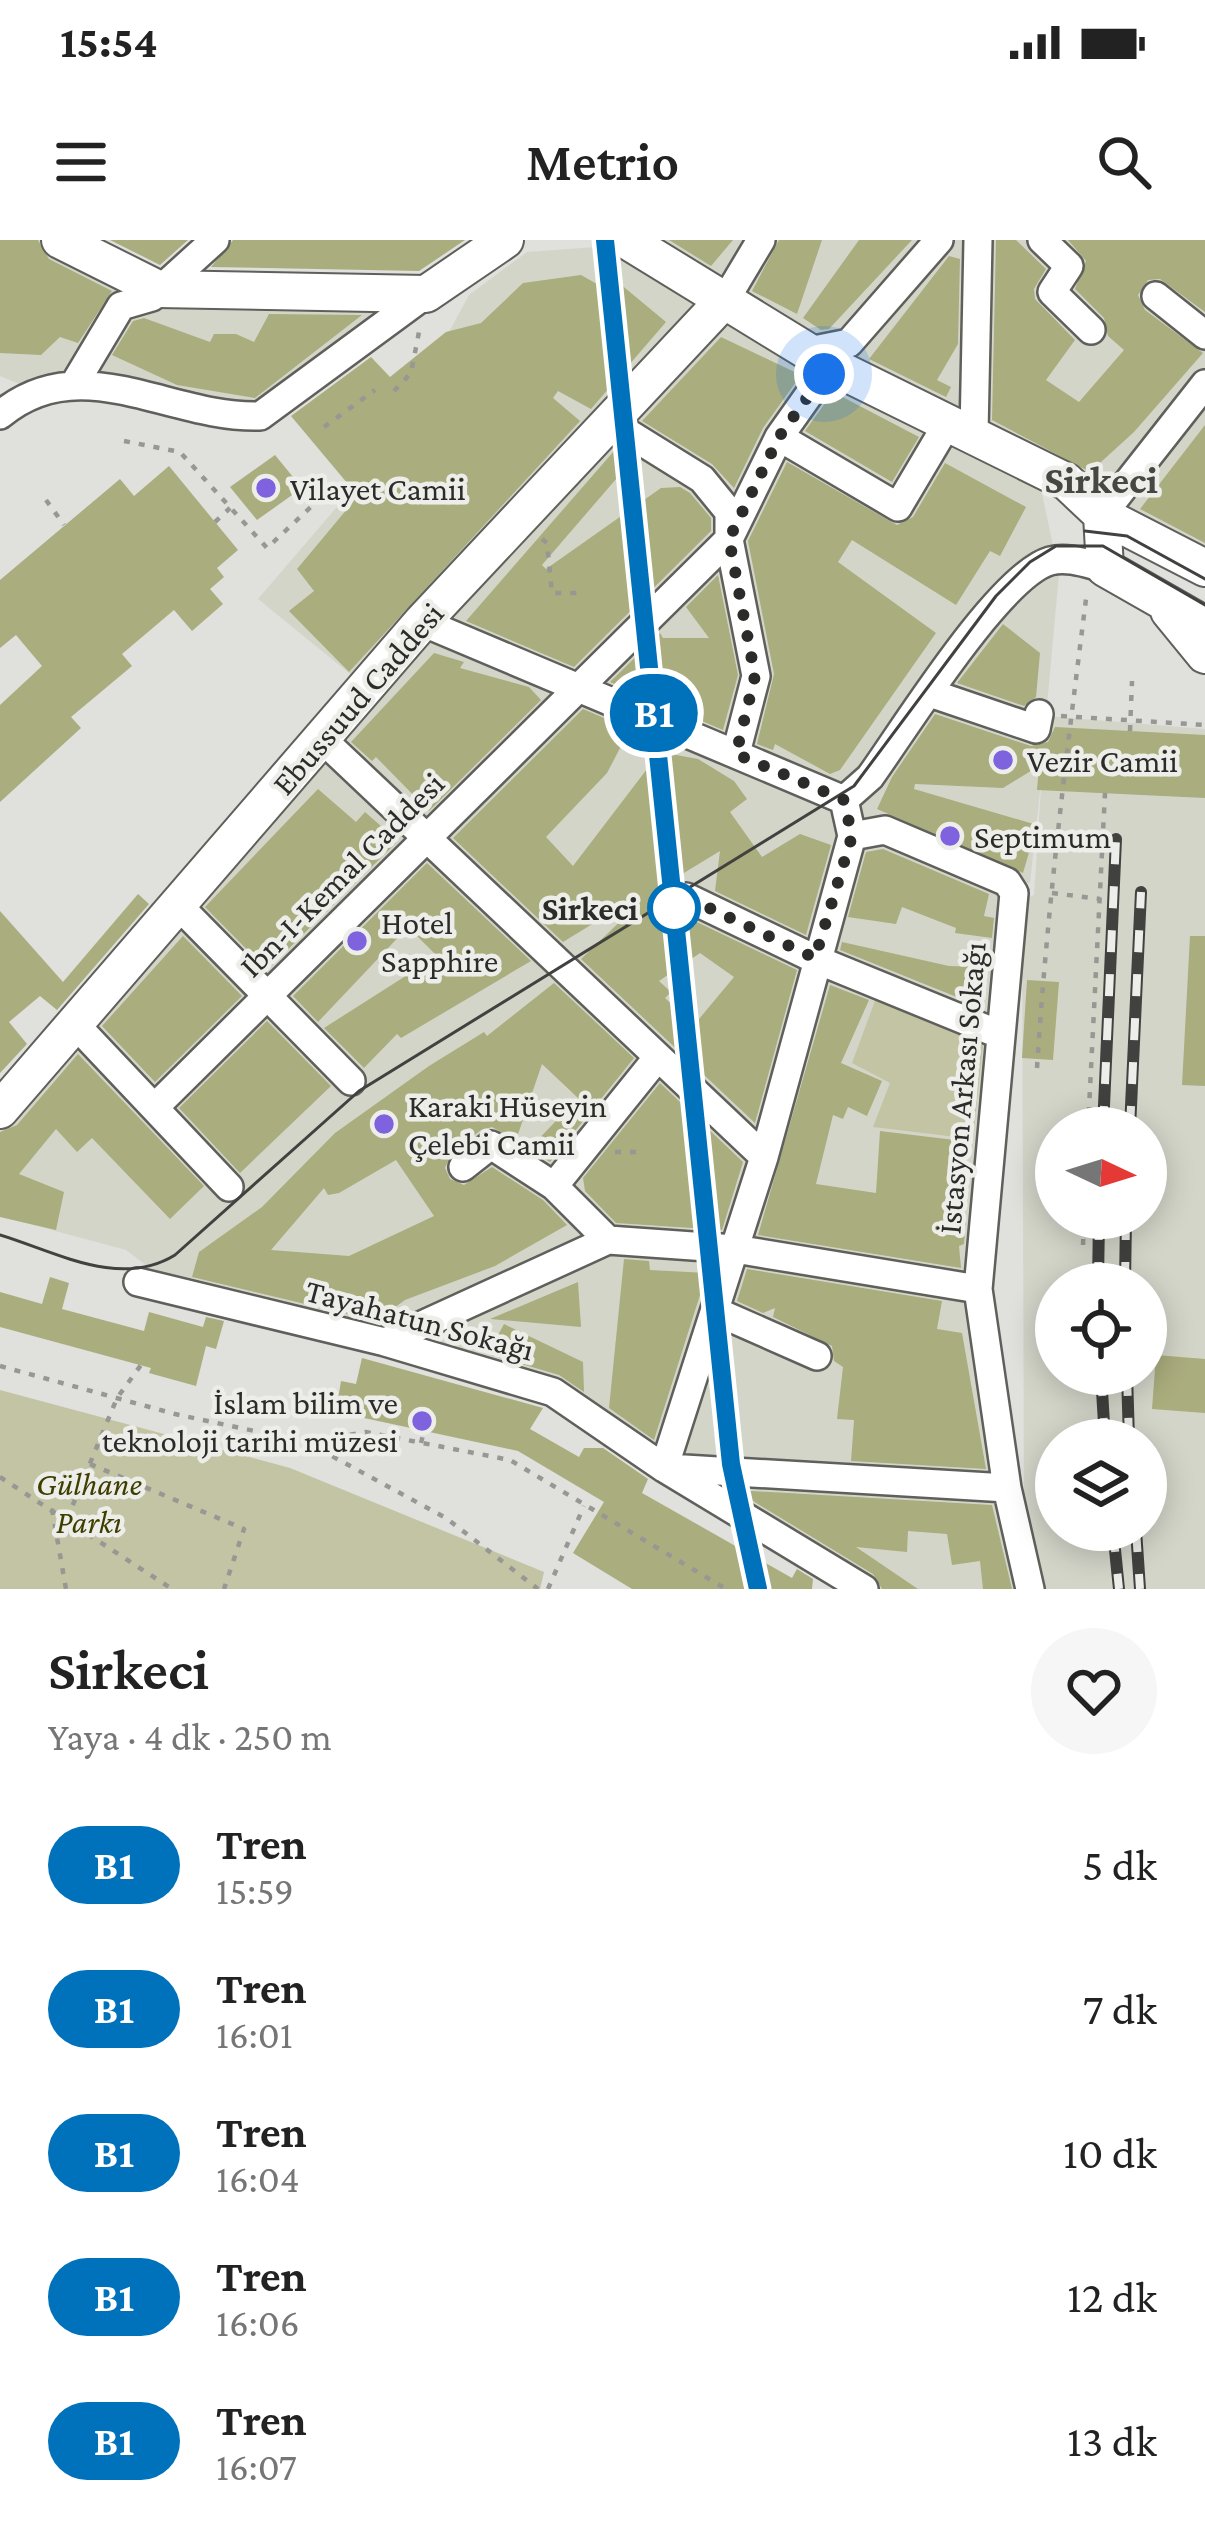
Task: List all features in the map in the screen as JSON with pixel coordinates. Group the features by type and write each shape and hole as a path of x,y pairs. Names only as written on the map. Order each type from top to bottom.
{"main road":[{"path":"73,242 158,289 426,294 505,240"},
{"path":"626,240 727,297 820,358 1067,482 1102,515 1205,568"},
{"name":"Ebussuud Caddesi","path":"0,1110 422,622 727,297"},
{"path":"1102,515 1096,576 1164,603 1205,626"},
{"path":"1164,603 1205,655"}],"street":[{"path":"75,383 121,306 152,297 215,240"},
{"path":"727,297 760,240"},
{"path":"820,358 849,343 939,240"},
{"path":"779,437 898,507 962,427 978,240"},
{"path":"1042,240 1069,266 1052,292 1091,330"},
{"path":"0,415 26,393 75,383 260,416 426,294"},
{"path":"1156,296 1205,335"},
{"name":"Ibn-I-Kemal Caddesi","path":"154,1107 271,997 729,539 820,358"},
{"path":"0,381 26,393"},
{"path":"1102,515 1205,384"},
{"path":"607,420 702,479 729,512 729,539 755,676 736,754"},
{"path":"844,800 870,777 1000,599 1032,571 1070,560 1096,576"},
{"path":"422,622 844,800"},
{"path":"930,693 1036,729 1039,714"},
{"path":"321,738 764,1157"},
{"path":"852,836 885,830 871,808 870,777"},
{"path":"844,800 852,836 764,1157 664,1468 1007,1488"},
{"name":"İstasyon Arkası Sokağı","path":"885,830 1007,882 1014,893 978,1289 1007,1488 1030,1589"},
{"path":"686,897 815,958 1001,1035"},
{"path":"177,904 351,1081"},
{"path":"74,1023 229,1186"},
{"path":"554,1186 658,1057"},
{"path":"464,1167 491,1144 554,1186 608,1240"},
{"path":"386,1342 608,1240 735,1249 978,1289"},
{"name":"Tayahatun Sokağı","path":"138,1282 386,1342 553,1392 664,1468 864,1589"},
{"path":"715,1311 818,1355"}],"path":[{"path":"394,392 411,374 426,294"},
{"path":"324,427 375,390"},
{"path":"124,441 180,452 267,548 314,504"},
{"path":"46,500 64,526"},
{"path":"215,522 230,508"},
{"path":"532,528 547,543 552,593 583,593"},
{"path":"1037,1068 1050,893 1071,716 1096,576"},
{"path":"1130,731 1132,681"},
{"path":"1039,714 1205,725"},
{"path":"1089,1107 1105,793"},
{"path":"1050,893 1100,899"},
{"path":"1083,1239 1083,1245"},
{"path":"67,1519 117,1398 141,1365"},
{"path":"0,1366 306,1442 446,1518 538,1589"},
{"path":"421,1443 424,1431"},
{"path":"306,1442 366,1432 510,1460 726,1589"},
{"path":"90,1464 244,1529 224,1589"},
{"path":"0,1477 172,1589"},
{"path":"548,1589 584,1505"},
{"path":"52,1509 66,1589"}],"shaded area":[{"path":"0,240 43,240 157,295 409,301 271,405 27,387 0,376"},
{"path":"651,240 1205,240 1205,553 844,358"},
{"path":"596,247 713,295 1040,484 1059,574 1046,716 1205,729 1205,1589 1039,1589 1024,1504 1022,900 1034,895 1042,773 1030,883 1021,883 981,1293 1029,1589 870,1589 549,1386 176,1288 126,1250 0,1216 0,1117 360,682 258,599 384,452 469,295 527,252"}],"green space":[{"path":"879,990 984,1036 973,1139 873,1127 890,1083 852,1063"},
{"name":"Gülhane Parkı","path":"0,1390 290,1468 544,1572 540,1589 0,1589"}],"building":[{"path":"0,240 38,240 49,259 112,291 78,343 60,337 41,355 0,353"},
{"path":"110,240 188,240 160,265"},
{"path":"233,240 465,240 419,271 211,267"},
{"path":"669,240 733,240 711,266"},
{"path":"779,240 822,240 797,314 752,291"},
{"path":"859,240 912,240 829,329 821,330 803,318"},
{"path":"996,240 1016,240 1046,269 1034,289 1035,299 1075,340 1046,380 1079,402 1124,350 1108,336 1104,318 1075,289 1086,261 1068,240 1205,240 1205,312 1160,279 1148,280 1138,295 1145,310 1203,353 1134,432 1090,472 992,420"},
{"path":"949,256 960,259 958,344 937,380 951,387 946,397 869,359"},
{"path":"581,275 611,292 619,283 666,322 591,409 558,391 553,398 580,421 349,672 289,611 314,591 297,569 358,496 291,416 371,357 390,377 446,332 481,323 523,283"},
{"path":"269,314 362,315 255,398 177,385 112,355 133,321 144,318 210,342 214,334 236,334 254,342"},
{"path":"721,337 801,375 763,428 734,488 712,464 642,421"},
{"path":"833,392 919,437 892,482 805,431"},
{"path":"1205,425 1205,543 1140,509"},
{"path":"614,451 629,464 542,565 546,569 661,488 680,487 690,493 711,518 711,531 574,667 466,621"},
{"name":"Vilayet Camii","path":"275,455 302,488 257,520 230,487"},
{"path":"787,462 897,525 913,517 945,463 1026,507 1000,556 990,551 956,605 852,540 838,562 936,633 840,770 830,774 775,744 773,750 757,744 774,674 748,541"},
{"path":"169,466 238,550 217,568 224,577 210,589 223,604 192,631 174,610 122,654 132,666 71,717 81,728 0,802 0,705 42,666 16,635 0,648 0,580 120,479 134,496"},
{"path":"718,575 738,675 723,730 610,682 660,633 663,638 709,638 686,607"},
{"path":"1003,624 1040,653 1036,697 1024,706 957,683"},
{"path":"434,653 464,662 460,668 529,687 541,700 429,811 376,757 372,761 351,742"},
{"path":"583,709 630,729 607,773 546,837 573,866 660,752 698,759 734,781 747,799 730,812 762,857 800,834 831,845 806,935 715,891 720,851 651,893 669,900 678,913 797,970 755,1123 581,959 631,911 625,904 563,942 453,838","holes":["700,953 734,977 694,1025 665,998 671,992 659,981"]},
{"path":"935,714 1031,746 1048,742 1055,727 1205,735 1205,798 1037,790 1039,766 1003,788 915,784 914,789 1037,825 1023,873 877,809 892,777"},
{"path":"318,789 356,822 365,812 398,841 267,970 205,907"},
{"path":"883,849 989,894 984,916 994,918 992,938 955,933 956,928 902,907 896,924 848,917 866,852"},
{"path":"427,863 531,961 401,1038 397,1034 364,1068 324,1028 437,956 408,927 318,1022 293,996"},
{"path":"138,894 149,904 57,1010 40,996 9,1022 27,1044 0,1073 0,911 63,982"},
{"path":"183,936 242,996 155,1082 102,1026"},
{"path":"1190,936 1205,936 1205,1086 1182,1085"},
{"path":"842,942 949,966 982,967 979,1006 840,950"},
{"path":"1027,980 1059,982 1053,1060 1022,1058"},
{"path":"554,983 634,1058 550,1162 529,1149 578,1098 542,1064 516,1140 492,1127 481,1130 451,1154 445,1168 450,1179 464,1185 492,1167 543,1200 567,1225 495,1266 405,1300 376,1321 192,1277 199,1252 262,1207 335,1133 429,1066 484,1032 487,1036","holes":["396,1160 434,1216 349,1256 271,1250 324,1188 328,1195 339,1193"]},
{"path":"830,985 869,1000 841,1063 882,1081 867,1116 848,1107 843,1119 833,1115 816,1184 876,1193 880,1131 963,1141 958,1220 966,1217 964,1244 959,1246 961,1268 758,1235"},
{"path":"267,1021 331,1086 240,1173 179,1108"},
{"path":"78,1054 204,1186 170,1219 92,1138 77,1152 56,1129 19,1174 64,1192 56,1230 0,1217 0,1132 17,1125"},
{"path":"660,1083 743,1162 722,1230 616,1223 585,1191 583,1178"},
{"path":"624,1259 649,1261 650,1270 707,1273 654,1440 609,1408"},
{"path":"747,1269 942,1301 937,1329 962,1333 986,1469 851,1461 854,1420 837,1419 843,1367 834,1361 832,1346 773,1317 775,1308 763,1313 737,1301"},
{"path":"50,1277 69,1283 62,1309 144,1331 149,1312 203,1327 206,1317 224,1321 216,1349 206,1346 196,1386 149,1373 151,1368 0,1327 0,1292 42,1304"},
{"path":"578,1282 581,1327 490,1319"},
{"path":"504,1324 583,1362 584,1392 559,1375 488,1354"},
{"path":"1167,1356 1205,1359 1205,1413 1152,1409 1153,1395 1167,1395"},
{"path":"362,1358 543,1408 530,1429 579,1457 584,1448 603,1448 648,1479 642,1493 792,1578 797,1569 813,1579 812,1589 632,1589 573,1553 604,1502 518,1451 336,1412 341,1381 356,1384"},
{"path":"735,1490 992,1505 1012,1589 983,1589 980,1561 952,1565 947,1534 908,1531 907,1552 856,1547 918,1589 882,1589 873,1574"}],"tram line":[{"path":"1085,531 1127,536 1205,579"},
{"path":"0,1235 110,1268 154,1265 175,1255 359,1091 854,786 996,596 1030,562 1056,546 1103,546 1205,605"}],"railway":[{"path":"1104,1107 1116,839"},
{"path":"1131,1107 1141,892"},
{"path":"1098,1263 1099,1239"},
{"path":"1125,1263 1126,1239"},
{"path":"1102,1395 1104,1419"},
{"path":"1128,1395 1128,1419"},
{"path":"1115,1551 1119,1589"},
{"path":"1137,1551 1140,1589"}],"train":[{"name":"B1","path":"605,240 731,1464 758,1589"}],"place":[{"name":"Vilayet Camii","path":"266,488"},
{"name":"Vezir Camii","path":"1003,760"},
{"name":"Septimum","path":"950,836"},
{"name":"Sirkeci","path":"674,908"},
{"name":"Hotel Sapphire","path":"357,941"},
{"name":"Karaki Hüseyin Çelebi Camii","path":"384,1124"},
{"name":"İslam bilim ve teknoloji tarihi müzesi","path":"422,1421"}],"district":[{"name":"Sirkeci","path":"1101,479"}],"route":[{"path":"674,908 686,897 815,958 852,836 844,800 736,754 755,676 729,539 779,437 824,374"}]}
